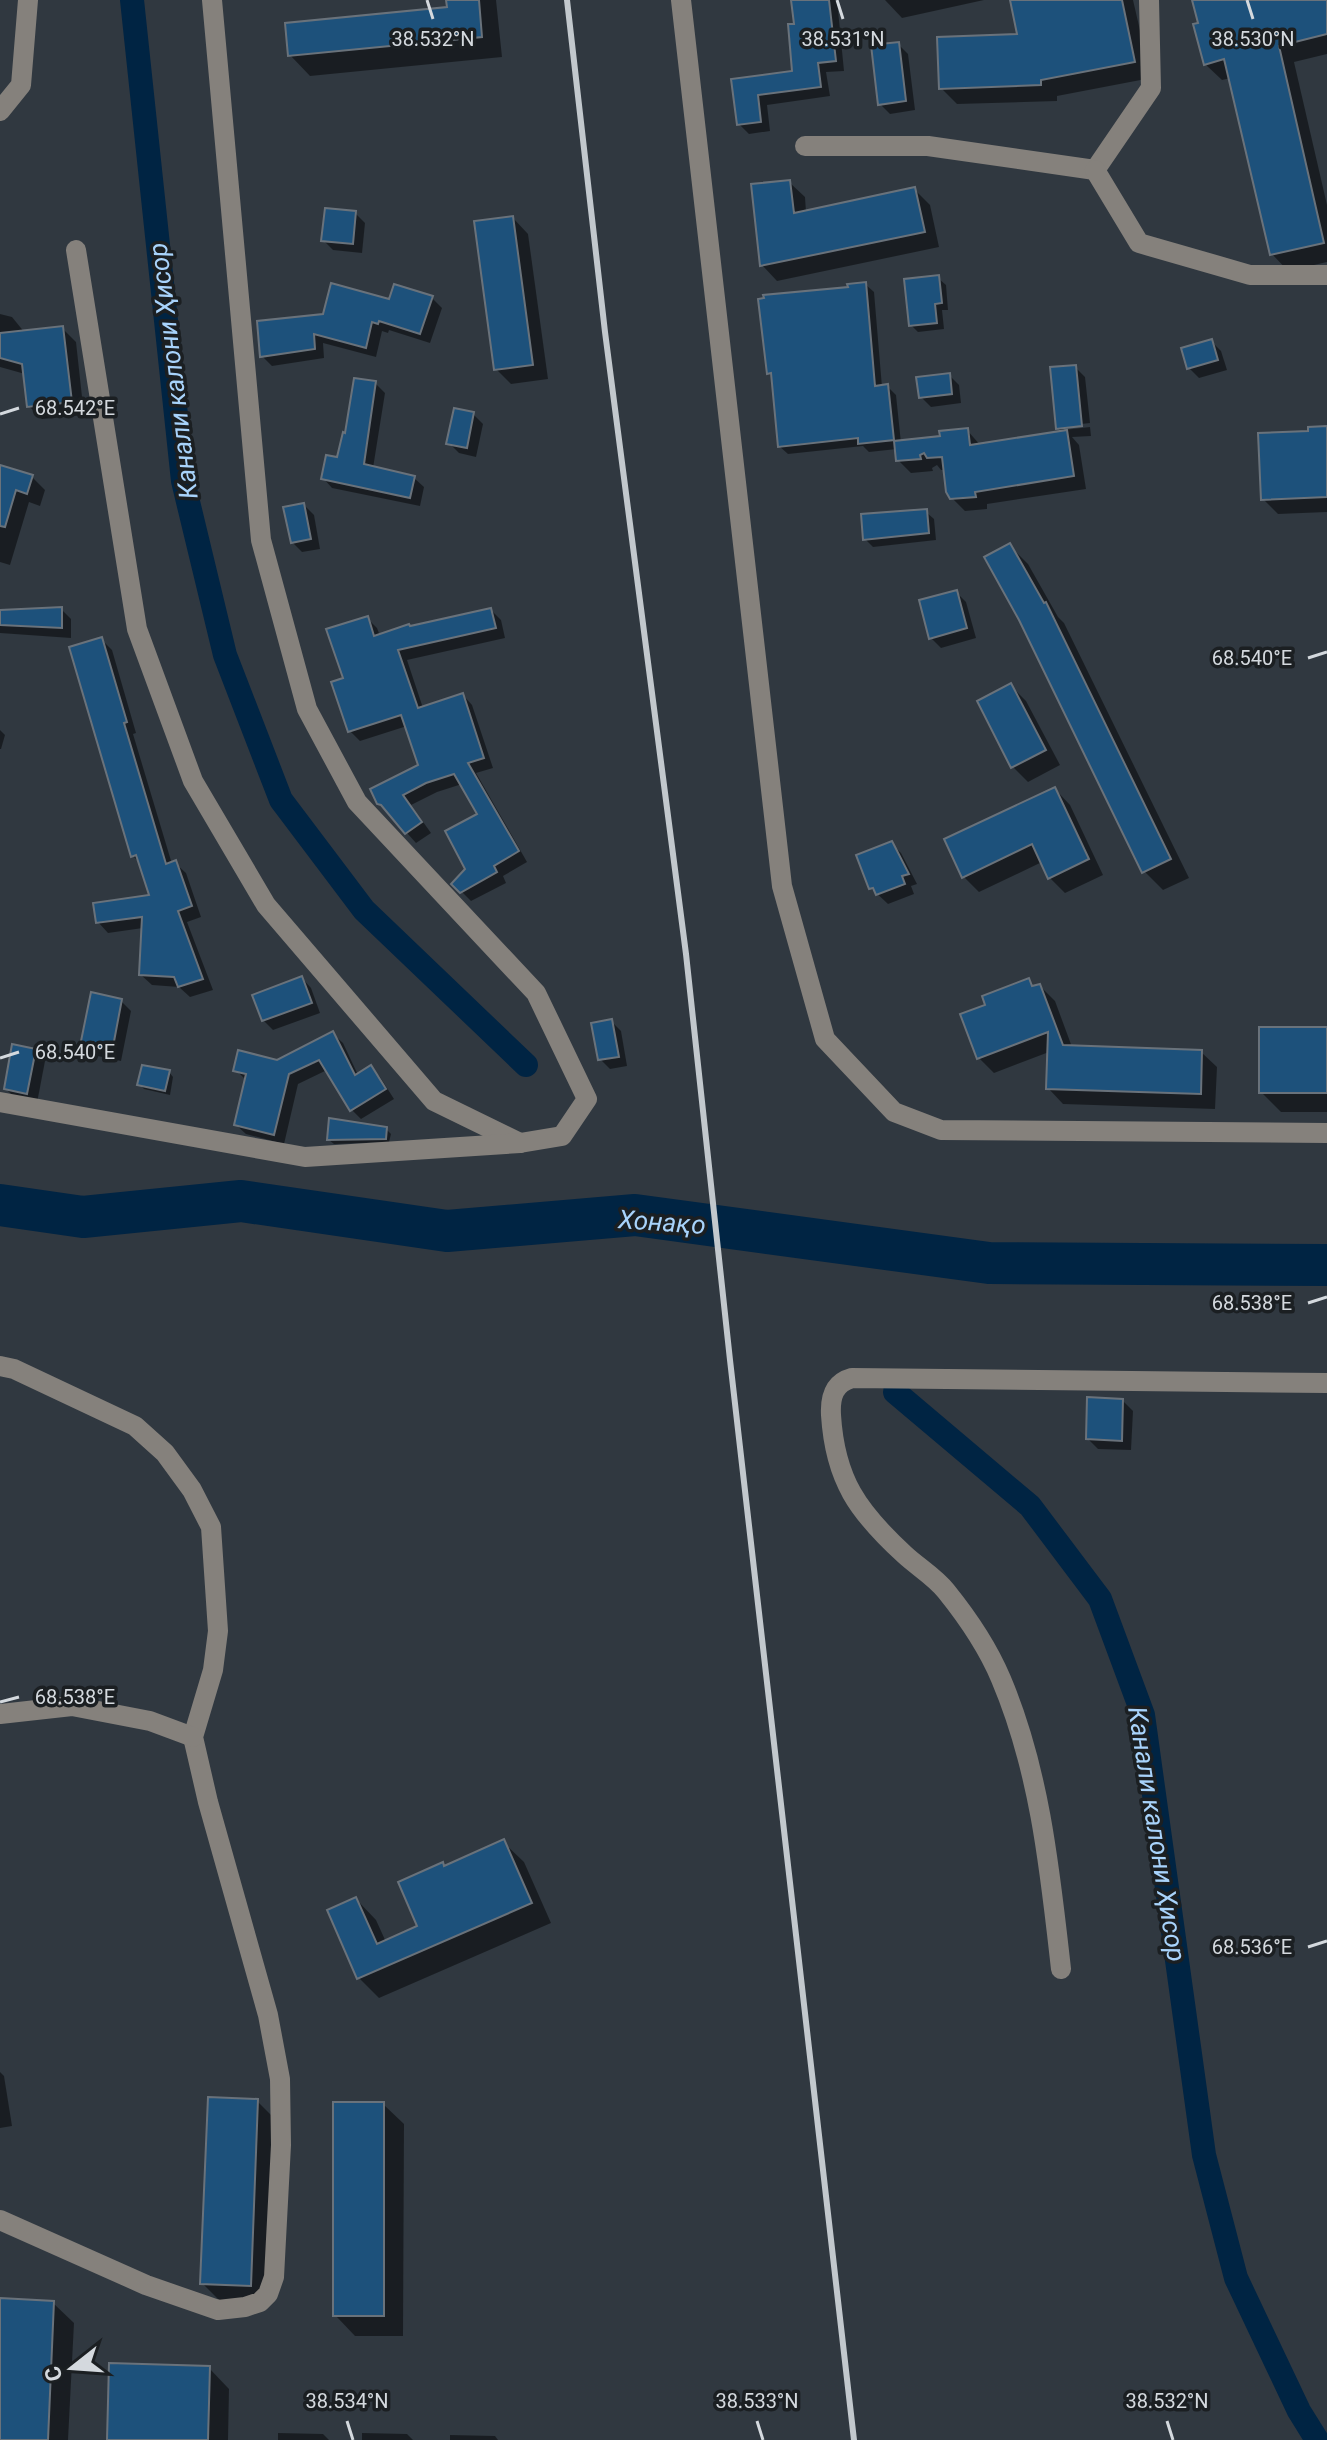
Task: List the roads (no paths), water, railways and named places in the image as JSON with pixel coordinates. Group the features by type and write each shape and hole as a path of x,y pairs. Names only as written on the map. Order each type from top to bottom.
{"street":[{"path":"0,111 21,85 28,0"},
{"path":"0,1102 305,1157 520,1143 562,1136 587,1099 536,993 357,802 307,709 261,540 212,0"},
{"path":"681,0 782,886 825,1039 894,1112 941,1130 1327,1133"},
{"path":"1095,170 1151,88 1149,0"},
{"path":"805,146 928,146 1095,170"},
{"path":"1095,170 1139,243 1250,275 1327,275"},
{"path":"76,250 137,629 193,781 266,905 434,1101 520,1143"},
{"path":"0,1366 14,1369 135,1426 165,1453 192,1490 211,1527 218,1631 213,1670 193,1737 208,1802 268,2015 280,2079 281,2145 274,2277 268,2294 260,2302 245,2307 218,2310 146,2285 0,2220"},
{"path":"1061,1969 1046,1835 1025,1749 1001,1678 945,1589 903,1553 862,1510 845,1485 832,1439 830,1403 835,1389 841,1381 852,1378 1327,1383"},
{"path":"0,1714 72,1706 150,1721 193,1737"}],"waterway":[{"name":"Канали калони Ҳисор","path":"132,0 183,481 225,655 281,800 364,910 526,1065"},
{"name":"Хонақо","path":"0,1205 83,1217 241,1201 447,1231 635,1215 989,1263 1327,1265"},
{"name":"Канали калони Ҳисор","path":"895,1392 1030,1506 1100,1599 1143,1715 1204,2155 1236,2278 1299,2411 1317,2440"}],"railway":[{"path":"567,0 605,332 686,954 854,2440"}]}
